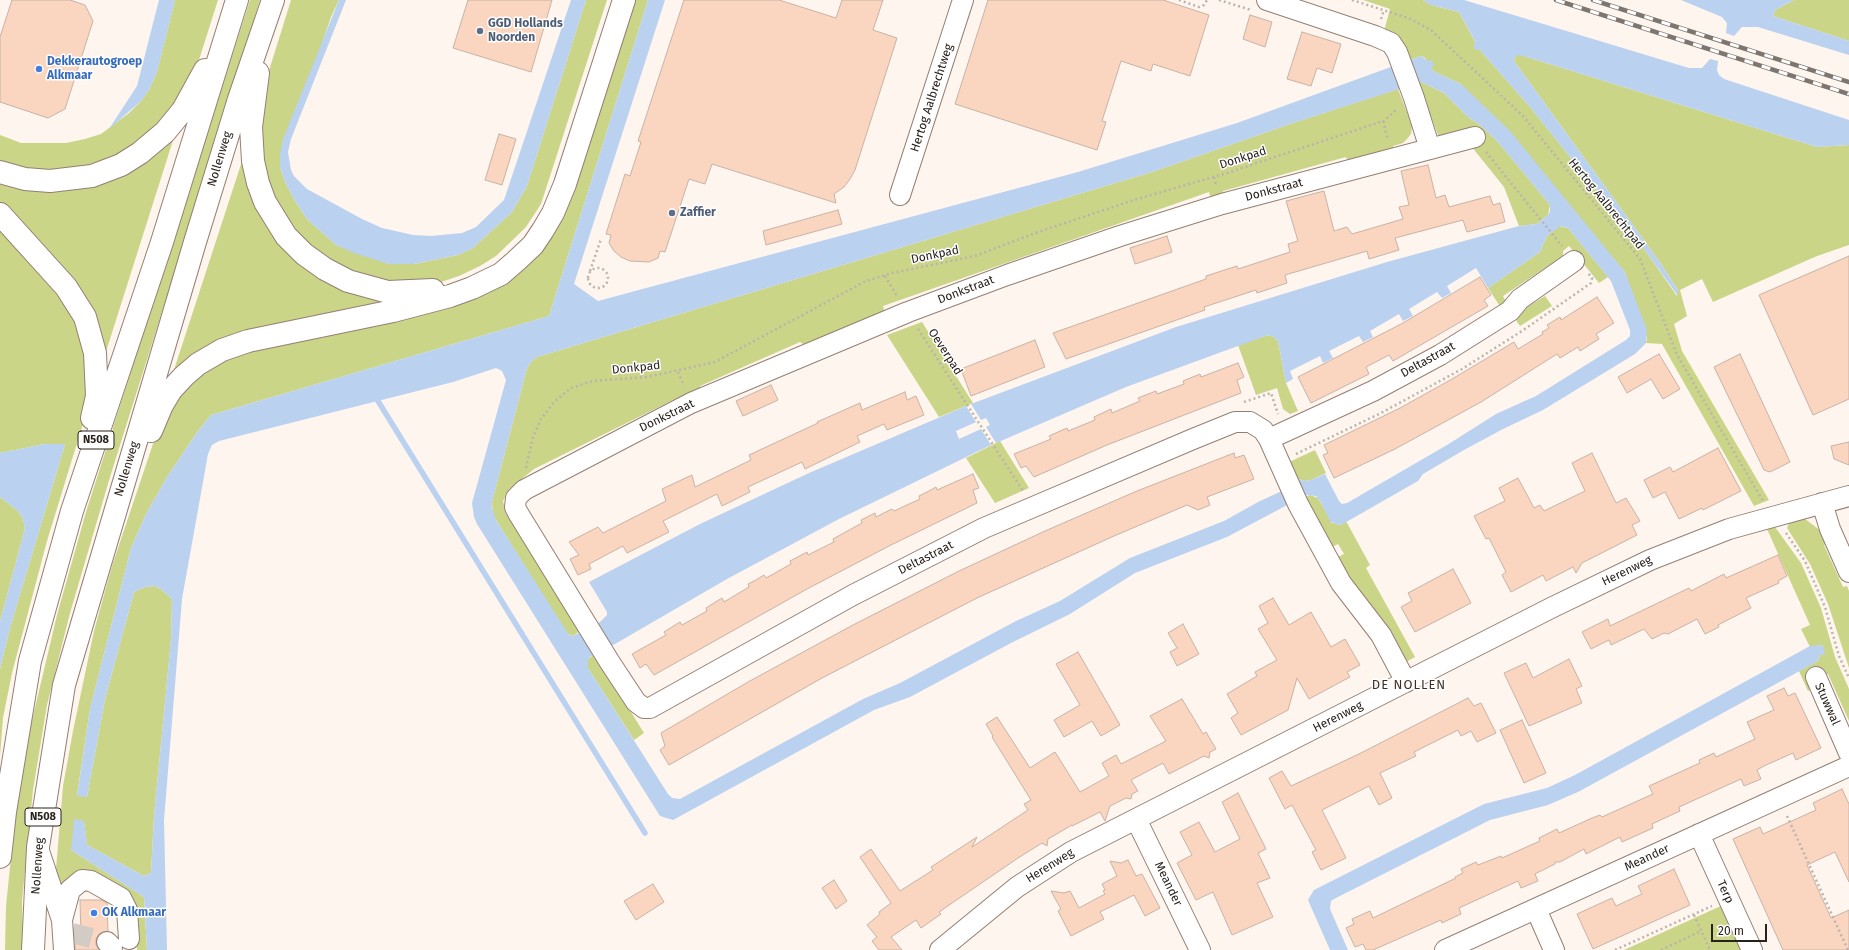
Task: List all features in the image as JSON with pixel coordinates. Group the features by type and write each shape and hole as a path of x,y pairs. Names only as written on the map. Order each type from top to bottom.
{"highway":[{"name":"N508","path":"0,857 5,812 30,660 72,511 162,242 237,0"},
{"path":"271,5 256,89 251,127 253,161 258,183 265,202 286,236 304,254 325,269 348,281 367,288 388,292 408,292 442,288 466,281 485,272 515,250 536,224 546,209 559,178 614,0"},
{"path":"106,539 162,405 171,390 198,364 222,350 248,341 393,311 450,296 472,288 501,274 532,245 553,213 565,184 624,0"},
{"name":"Nollenweg","path":"33,950 38,847 64,685 106,539 239,99 271,5"},
{"path":"0,172 24,179 50,181 92,176 121,165 165,132 183,110 226,33"},
{"path":"0,214 52,270 76,301 85,317 96,353 97,396 72,511"}],"street":[{"name":"Hertog Aalbrechtweg","path":"900,195 963,0"},
{"path":"1261,5 1391,43 1397,52 1407,103 1430,149"},
{"name":"Donkstraat","path":"524,490 692,403 908,312 1007,275 1127,234 1222,204 1475,137"},
{"name":"Deltastraat","path":"1269,439 1373,391 1440,355 1510,310 1520,299 1574,261"},
{"name":"Deltastraat","path":"524,490 516,498 515,507 518,513 609,662 636,702 644,708 650,708 853,595 984,528 1235,422 1250,422 1263,430 1269,439 1298,504 1341,583 1381,635 1406,682"},
{"name":"Herenweg","path":"940,950 1017,887 1071,852 1650,560 1729,529 1774,515 1849,496"},
{"path":"1822,503 1830,529 1849,572"},
{"name":"Stuwwal","path":"1816,677 1849,753"},
{"name":"Meander","path":"1444,950 1849,766"},
{"name":"Meander","path":"1136,819 1200,950"},
{"name":"Terp","path":"1699,834 1752,950"},
{"path":"38,847 62,920 64,950"},
{"path":"62,920 70,890 82,880 91,881 121,898 127,910 129,939"},
{"path":"1536,909 1554,950"},
{"path":"62,920 76,937 77,950"}],"path":[{"path":"1179,0 1199,7 1204,5 1207,0"},
{"path":"1219,0 1261,5"},
{"name":"Hertog Aalbrechtpad","path":"1352,0 1411,19 1432,31 1523,116 1640,260 1677,355 1764,502 1805,561 1825,607 1839,656 1849,678"},
{"path":"1394,158 1383,122 1407,103"},
{"name":"Donkpad","path":"524,490 528,457 533,437 541,419 554,402 571,388 593,381 647,377 715,362 866,281 975,256 1041,231 1134,200 1227,173 1312,145 1351,130 1382,121 1383,122"},
{"path":"1475,137 1554,236"},
{"path":"590,272 598,268 603,270 607,278 605,284 599,288 593,286 588,281 590,272 601,238"},
{"name":"Oeverpad","path":"908,312 1024,493"},
{"path":"1778,798 1848,950"},
{"path":"1616,950 1622,949 1728,899"},
{"path":"1694,914 1710,950"},
{"path":"1661,950 1701,931"}],"green space":[{"path":"175,0 218,0 192,82 170,116 117,159 53,173 0,163 0,135 21,143 66,143 101,134 129,113 149,90 157,72"},
{"path":"250,0 260,0 110,477 70,613 47,705 33,790 22,901 23,950 5,950 6,906 16,809 24,754 57,615 86,512"},
{"path":"291,0 339,0 331,17 280,167 285,182 307,219 336,245 389,264 414,264 458,255 473,248 512,212 527,186 586,0 607,0 541,204 526,227 496,256 459,276 441,282 420,285 378,283 326,261 285,223 264,175 258,106"},
{"path":"631,0 648,0 549,316 211,415 198,431 167,477 146,514 131,548 90,709 77,795 87,797 105,699 134,592 145,587 155,586 172,599 171,640 154,816 151,873 144,876 87,845 84,821 71,850 144,897 147,950 137,950 136,939 126,896 59,886 55,881 63,786 94,631 112,566 160,423 170,405 213,362 524,263"},
{"path":"1363,0 1423,0 1431,5 1459,12 1479,49 1530,107 1647,253 1677,296 1678,290 1659,261 1514,61 1518,54 1817,147 1849,145 1849,245 1817,256 1713,302 1702,279 1680,290 1687,316 1674,324 1682,351 1769,500 1754,506 1662,344 1646,343 1647,338 1625,272 1461,84 1433,71 1425,58 1421,56 1410,60 1384,31 1390,9"},
{"path":"1794,0 1849,0 1849,41 1773,16 1775,10"},
{"path":"1421,82 1444,93 1469,118 1479,124 1498,142 1550,205 1548,215 1537,224 1519,226 1504,187 1471,146 1484,143 1469,130 1440,140 1418,83"},
{"path":"1398,89 1412,126 1411,134 1403,143 1393,146 1394,151 1348,162 1346,157 1223,191 1224,196 1211,199 1209,192 883,306 885,313 806,346 800,342 700,386 702,392 679,403 677,398 534,469 509,489 503,501 506,514 580,631 573,636 567,634 493,515 492,502 527,368 537,357 1152,172 1293,123"},
{"path":"175,134 104,358 49,256 0,203 0,178 55,188"},
{"path":"244,155 276,233 402,299 172,376"},
{"path":"0,223 80,320 90,391 82,427 47,541 12,673 3,718 0,756 0,669 10,628 65,444 45,444 0,453"},
{"path":"1559,226 1568,228 1608,277 1599,283 1569,246 1563,251 1563,256 1503,296 1506,302 1501,308 1488,288 1540,252 1547,236"},
{"path":"1545,296 1552,306 1520,326 1513,316"},
{"path":"922,322 973,403 939,417 887,335"},
{"path":"1268,335 1274,337 1278,341 1286,383 1298,411 1290,414 1283,409 1277,388 1256,395 1238,345"},
{"path":"1000,441 1029,488 995,503 966,458"},
{"path":"1315,450 1326,473 1311,480 1304,481 1297,478 1287,463"},
{"path":"1310,495 1318,498 1332,523 1341,525 1346,521 1370,565 1366,568 1415,657 1406,662 1342,569 1336,558 1344,554 1338,544 1330,548 1304,497"},
{"path":"0,497 18,511 23,519 25,528 0,622"},
{"path":"1805,519 1825,534 1829,543 1824,545 1843,587 1847,586 1849,591 1849,668 1828,604 1810,564 1787,528 1789,523"},
{"path":"1775,527 1801,563 1821,608 1835,657 1849,689 1849,721 1828,674 1823,676 1814,689 1808,691 1799,671 1818,661 1820,655 1824,654 1822,645 1810,647 1801,629 1810,625 1767,529"},
{"path":"595,654 644,733 634,740 588,668 588,659"},
{"path":"1723,905 1744,950 1624,950"}],"water":[{"path":"159,0 175,0 157,72 149,90 141,101 109,129 137,86"},
{"path":"339,0 346,0 291,139 288,152 291,170 294,176 307,189 362,219 382,228 413,235 431,236 462,233 476,227 504,200 571,0 586,0 527,186 512,212 473,248 458,255 414,264 389,264 354,253 336,245 307,219 295,201 285,182 280,167 280,154 283,139"},
{"path":"648,0 665,0 574,284 598,301 1078,172 1237,123 1421,56 1428,61 1432,60 1434,66 1431,67 1433,71 1461,84 1510,131 1625,272 1647,330 1646,343 1635,354 1543,410 1464,450 1423,474 1418,481 1341,525 1330,521 1316,496 1306,495 1227,537 1135,573 1070,614 1011,643 910,697 874,710 673,820 660,816 474,517 472,503 506,380 502,371 496,368 453,382 219,441 212,445 208,454 182,599 164,820 167,950 147,950 144,897 71,850 74,819 84,821 87,845 144,876 151,873 154,816 171,640 172,599 155,586 145,587 134,592 105,699 87,797 77,796 90,709 131,548 146,514 167,477 198,431 211,415 549,316","holes":["1421,82 1444,93 1469,118 1479,124 1498,142 1550,205 1548,215 1537,224 1519,226 1387,262 1176,327 971,404 981,420 986,418 990,425 986,427 996,443 1126,387 1268,335 1274,337 1278,341 1286,383 1293,379 1290,371 1320,356 1323,363 1333,358 1329,351 1359,336 1363,342 1373,337 1370,331 1399,314 1403,321 1413,316 1409,309 1437,292 1442,298 1451,293 1447,286 1476,268 1488,288 1540,252 1547,236 1561,226 1568,228 1611,281 1630,330 1630,336 1626,340 1536,396 1496,414 1447,445 1347,503 1342,504 1339,501 1325,474 1311,480 1304,481 1297,478 1297,484 1258,502 1224,521 1130,558 1060,601 1016,621 900,683 863,699 680,799 672,798 668,794 588,668 588,659 727,579 839,519 991,445 981,429 959,439 956,431 976,422 966,406 809,473 700,524 589,582 607,612 607,615 600,622 573,636 569,635 496,520 492,508 492,502 527,368 532,361 537,357 1152,172 1293,123"]},
{"path":"1423,0 1464,0 1689,68 1702,68 1710,59 1718,61 1717,70 1719,75 1724,79 1849,120 1849,145 1817,147 1527,57 1518,55 1515,57 1514,61 1659,261 1678,290 1678,296 1647,253 1530,107 1479,49 1475,50 1473,44 1476,43 1459,12 1431,5"},
{"path":"1681,0 1794,0 1775,10 1773,16 1849,41 1849,55 1758,27 1742,27 1734,36 1726,33 1727,23 1722,17"},
{"path":"45,444 65,444 10,628 0,669 0,622 25,528 23,519 18,511 0,497 0,453"},
{"path":"1823,645 1825,654 1820,655 1818,661 1578,792 1548,805 1490,820 1331,901 1330,909 1348,950 1330,950 1308,900 1314,890 1484,804 1547,788 1575,775 1810,646"}],"building":[{"name":"Dekkerautogroep Alkmaar","path":"12,0 70,0 85,5 93,21 65,109 48,118 0,102 0,37"},
{"path":"468,0 552,0 531,72 453,48"},
{"path":"684,0 779,0 836,18 842,0 883,0 873,30 897,38 855,170 844,187 834,194 836,203 712,164 705,184 689,179 665,252 660,251 658,258 649,262 630,261 621,257 614,251 609,243 611,235 606,234 625,174 630,176 641,142 638,141"},
{"path":"988,0 1163,0 1209,15 1190,76 1153,64 1151,71 1121,61 1102,121 1106,122 1097,150 955,104"},
{"path":"1250,15 1272,22 1265,47 1243,39"},
{"path":"1302,32 1341,44 1332,73 1317,68 1311,86 1287,79"},
{"path":"499,134 516,139 502,185 485,180"},
{"path":"1428,165 1436,198 1445,195 1449,207 1490,196 1493,205 1500,203 1505,222 1467,232 1463,220 1395,238 1399,250 1369,259 1367,251 1285,275 1287,283 1257,293 1256,290 1204,307 1205,310 1066,359 1053,333 1206,279 1206,276 1237,266 1238,269 1290,252 1288,244 1298,241 1286,201 1324,191 1334,231 1347,227 1352,234 1403,219 1399,207 1409,205 1401,171"},
{"path":"838,210 842,224 766,245 763,231"},
{"path":"1167,236 1172,252 1135,264 1130,248"},
{"path":"1849,256 1849,399 1813,415 1759,295"},
{"path":"1480,277 1491,295 1484,300 1488,306 1393,361 1389,355 1366,367 1369,374 1311,403 1298,377 1403,323"},
{"path":"1597,297 1614,323 1596,334 1599,339 1580,351 1578,347 1560,358 1557,354 1481,402 1395,449 1334,478 1323,455 1328,453 1324,445 1400,408 1514,342 1518,349 1543,334 1542,332 1549,328 1547,325 1560,317 1561,320"},
{"path":"1035,340 1045,367 971,396 961,369"},
{"path":"1659,354 1680,389 1663,399 1651,379 1627,393 1618,377"},
{"path":"1740,354 1790,462 1770,472 1764,470 1714,367"},
{"path":"1238,363 1244,377 1237,380 1241,393 1107,445 1034,477 1026,466 1021,468 1014,454 1051,439 1049,436 1067,428 1068,431 1095,420 1094,417 1111,409 1112,413 1140,401 1138,398 1156,391 1157,394 1184,384 1183,381 1200,374 1201,377"},
{"path":"771,385 778,400 743,416 736,401"},
{"path":"905,392 907,400 916,396 924,415 887,430 884,424 857,436 860,442 805,469 802,462 748,487 750,492 722,506 717,494 663,521 669,532 627,553 623,546 589,564 591,569 578,575 570,559 579,555 569,542 598,527 603,533 666,501 662,489 692,475 695,487 751,460 749,455 818,423 817,422 860,403 862,410"},
{"path":"1849,442 1849,465 1834,459 1831,446"},
{"path":"1718,448 1741,491 1703,510 1702,508 1679,519 1665,492 1653,498 1644,480 1670,467 1673,472"},
{"path":"1234,453 1235,458 1244,455 1254,479 1207,497 1210,505 1198,510 1187,505 1114,536 977,598 822,678 669,765 660,750 665,746 661,733 748,682 851,626 959,571 1045,531 1137,491"},
{"path":"1592,453 1616,503 1626,498 1640,521 1632,525 1637,535 1582,563 1576,573 1573,567 1546,581 1543,575 1511,592 1502,575 1506,572 1489,538 1486,539 1474,516 1505,501 1499,488 1518,478 1534,508 1540,505 1544,511 1585,491 1572,463"},
{"path":"973,474 979,488 973,490 977,503 891,545 807,589 654,675 646,664 640,668 632,654 666,635 664,632 680,622 682,625 707,611 706,608 722,598 724,602 749,587 748,584 764,575 766,578 791,564 790,561 807,552 808,555 834,542 833,539 862,523 861,520 875,513 876,517 892,509 894,511 920,499 919,496 936,487 937,490"},
{"path":"1778,555 1787,576 1778,581 1779,583 1746,598 1751,608 1718,625 1719,627 1705,634 1697,619 1668,634 1664,633 1652,639 1644,629 1611,645 1609,640 1591,649 1582,632 1608,619 1610,626 1689,588 1691,591 1724,574 1726,578"},
{"path":"1453,569 1471,603 1415,632 1401,607 1412,601 1408,593"},
{"path":"1273,598 1289,625 1311,612 1331,647 1345,639 1360,665 1347,672 1350,677 1309,699 1297,678 1288,710 1241,735 1231,718 1238,713 1227,694 1257,676 1255,672 1277,660 1258,629 1268,623 1259,606"},
{"path":"1183,624 1199,654 1177,666 1170,652 1177,648 1168,633"},
{"path":"1078,652 1120,725 1101,736 1092,721 1064,737 1054,720 1080,705 1056,664"},
{"path":"1569,659 1582,686 1576,689 1582,703 1529,726 1504,673 1526,663 1533,678"},
{"path":"1784,688 1788,696 1795,693 1821,748 1796,760 1793,753 1764,766 1757,770 1761,779 1744,786 1741,779 1679,807 1680,811 1652,824 1653,828 1622,842 1620,837 1586,854 1584,849 1560,862 1555,862 1555,864 1535,874 1538,881 1521,888 1518,881 1459,908 1461,914 1442,923 1441,920 1373,950 1366,950 1363,944 1355,947 1346,928 1354,924 1352,919 1370,911 1373,918 1456,878 1455,877 1463,873 1461,869 1476,862 1478,865 1501,856 1502,858 1540,841 1539,838 1557,829 1559,833 1600,815 1602,817 1653,794 1649,786 1700,763 1699,760 1714,753 1716,757 1755,739 1747,722 1774,710 1767,696"},
{"path":"1468,698 1474,706 1481,703 1496,733 1477,742 1471,731 1461,736 1458,730 1414,752 1416,756 1380,773 1392,798 1379,805 1369,786 1322,810 1346,858 1321,870 1312,852 1316,850 1292,805 1285,809 1269,778 1282,771 1291,786 1361,753"},
{"path":"1182,699 1203,734 1206,732 1216,749 1210,752 1209,758 1204,756 1169,774 1163,763 1131,780 1138,791 1132,794 1131,799 1126,798 1110,806 1105,821 1100,812 1072,825 1048,839 1047,846 1042,843 1018,858 939,912 941,914 921,928 916,920 891,937 902,950 879,950 872,941 877,937 867,925 880,914 879,912 891,903 860,857 871,849 900,891 933,870 931,867 977,837 972,847 1028,810 1024,804 1031,800 992,737 993,736 986,724 997,717 1030,768 1055,752 1080,792 1109,776 1102,763 1116,755 1121,764 1166,741 1150,716"},
{"path":"1522,720 1546,773 1524,783 1500,730"},
{"path":"1842,789 1849,804 1849,882 1835,852 1807,865 1831,918 1849,910 1849,950 1783,950 1733,839 1760,827 1763,834 1816,810 1813,803"},
{"path":"1238,793 1266,849 1258,853 1270,878 1257,883 1273,917 1232,935 1213,892 1196,900 1177,863 1192,855 1180,832 1199,822 1215,852 1240,839 1222,802"},
{"path":"1128,860 1136,876 1142,874 1160,908 1145,916 1134,895 1100,912 1104,919 1071,936 1058,911 1061,909 1051,891 1064,893 1070,891 1079,908 1105,894 1102,884 1117,876 1110,861 1121,863"},
{"path":"1674,869 1690,905 1593,949 1577,914 1612,898 1616,906 1642,894 1638,886"},
{"path":"834,880 847,901 836,909 822,888"},
{"path":"653,884 664,902 636,920 624,901"},
{"path":"80,900 101,900 107,903 108,931 99,934 96,939 96,945 99,950 75,950 75,937 81,937"}],"waterway":[{"path":"378,401 645,833"}],"tunnel":[{"path":"72,933 107,942"}],"railway":[{"path":"1556,0 1849,94"},
{"path":"1593,0 1849,82"}],"place":[{"name":"GGD Hollands Noorden","path":"480,31"},
{"name":"Dekkerautogroep Alkmaar","path":"39,69"},
{"name":"Zaffier","path":"672,213"},
{"name":"OK Alkmaar","path":"94,913"}],"district":[{"name":"DE NOLLEN","path":"1409,685"}]}
